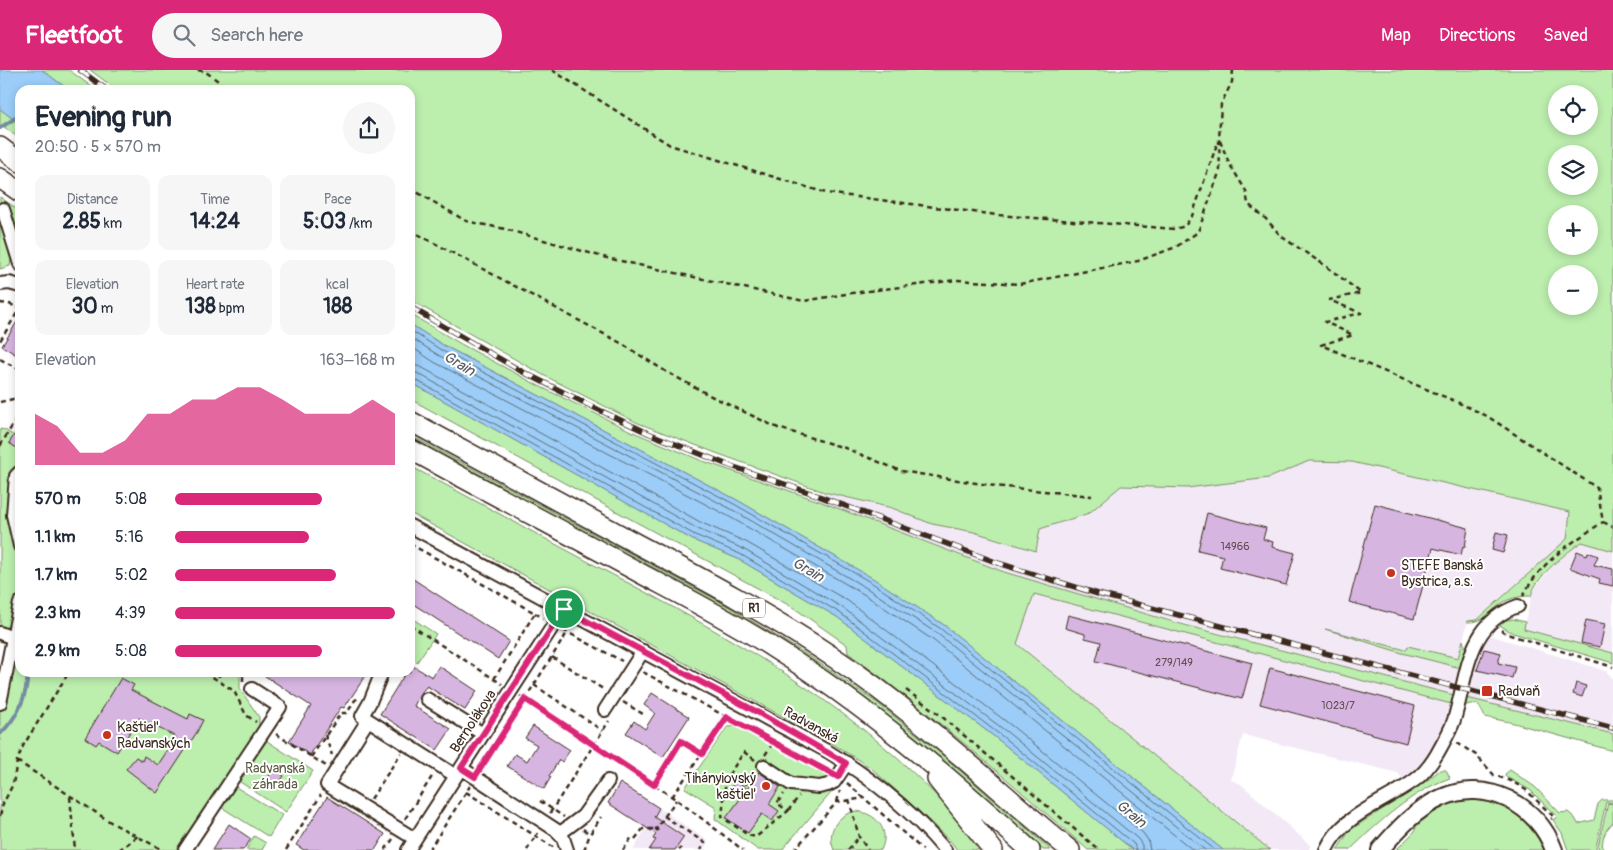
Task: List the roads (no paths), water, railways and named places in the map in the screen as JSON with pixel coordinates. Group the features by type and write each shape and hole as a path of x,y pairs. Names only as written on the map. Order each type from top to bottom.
{"highway":[{"path":"0,147 15,158"},
{"path":"0,178 15,188"},
{"name":"R1","path":"415,424 788,627 885,693 1070,850"},
{"name":"R1","path":"415,452 775,648 823,680 906,742 958,784 1030,850"},
{"path":"906,742 966,813 993,850"}],"main road":[{"path":"1384,846 1411,818 1426,806 1441,798 1460,792 1478,791 1496,794 1512,800 1527,810 1540,822 1554,850"}],"street":[{"path":"2,209 15,236"},
{"path":"0,284 15,285"},
{"path":"15,496 15,520"},
{"name":"Radvanská","path":"415,529 757,712 846,763 902,807 945,850"},
{"path":"1326,850 1330,842 1351,819 1416,779 1429,767 1454,722 1479,636 1489,623 1508,610 1518,606"},
{"name":"Bernolákova","path":"411,845 564,609"},
{"path":"0,703 15,628"},
{"path":"0,633 13,638"},
{"path":"612,708 643,651"},
{"path":"380,677 362,716 439,766 475,777 545,822 563,838 566,850"},
{"path":"185,850 280,707 252,689"},
{"path":"427,700 483,734"},
{"path":"368,720 327,785 399,830 411,845"},
{"path":"764,761 791,784 819,787 828,785 838,777 846,763"},
{"path":"559,834 574,824 589,808 608,781"}],"water":[{"path":"0,70 42,70 62,85 15,85 15,120 0,109"},
{"name":"Grain","path":"415,327 443,345 737,500 874,579 944,625 1223,850 1133,850 1000,741 837,617 738,559 693,540 415,385"}],"waterway":[{"path":"0,128 15,118"},
{"path":"0,734 20,706 26,690 27,677"}],"railway":[{"path":"80,70 100,85"},
{"path":"415,310 521,371 648,433 728,465 808,492 1001,564 1098,594 1613,728"}],"place":[{"name":"STEFE Banská Bystrica, a.s.","path":"1391,573"},
{"name":"Radvaň","path":"1487,691"},
{"name":"Kaštieľ Radvanských","path":"107,735"},
{"name":"Tihányiovský kaštieľ","path":"766,786"}],"park label":[{"name":"Radvanská záhrada","path":"275,776"}]}
